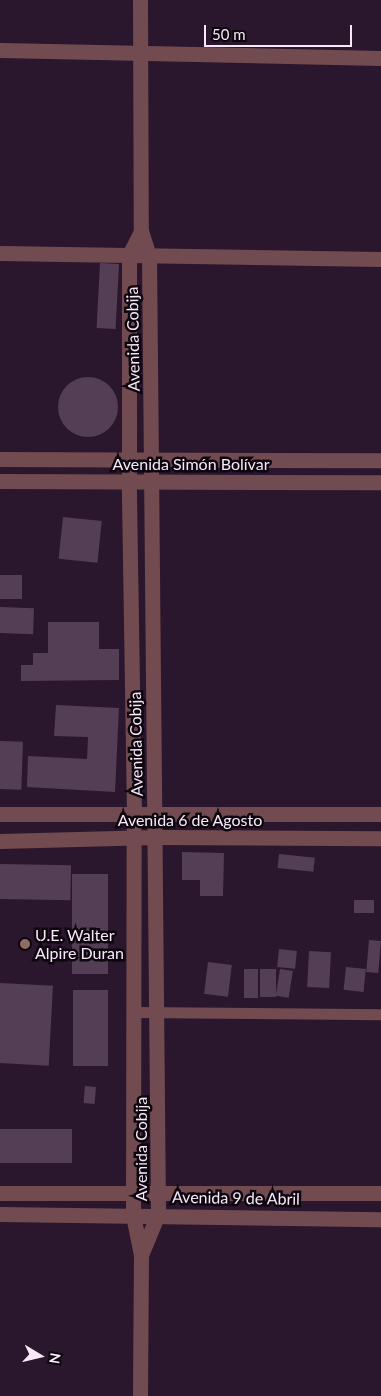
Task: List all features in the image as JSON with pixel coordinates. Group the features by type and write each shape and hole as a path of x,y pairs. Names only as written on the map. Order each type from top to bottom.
{"street":[{"name":"Avenida Cobija","path":"140,0 140,231 149,255 158,1194 158,1214 141,1255"},
{"path":"0,50 381,58"},
{"name":"Avenida Cobija","path":"140,231 129,255 129,481 134,814 134,1215 141,1255 140,1396"},
{"path":"0,253 381,259"},
{"name":"Avenida Simón Bolívar","path":"0,459 381,460"},
{"name":"Avenida Simón Bolívar","path":"0,481 381,482"},
{"name":"Avenida 6 de Agosto","path":"0,814 381,814"},
{"name":"Avenida 6 de Agosto","path":"0,841 155,837 381,838"},
{"name":"Avenida 9 de Abril","path":"0,1193 381,1193"},
{"name":"Avenida 9 de Abril","path":"0,1214 158,1214 381,1219"}],"lane":[{"path":"134,1012 381,1014"}],"building":[{"path":"100,263 119,264 116,329 97,328"},
{"path":"88,377 105,382 113,390 118,407 113,424 105,432 88,437 71,432 63,424 58,407 63,390 71,382"},
{"path":"63,517 102,521 97,563 59,559"},
{"path":"0,575 22,575 22,599 0,599"},
{"path":"0,607 34,608 33,634 0,633"},
{"path":"48,622 99,622 99,649 119,649 119,680 21,681 21,665 33,665 33,653 48,653"},
{"path":"56,705 119,708 115,792 27,787 28,756 87,759 88,737 54,736"},
{"path":"0,741 23,742 21,790 0,789"},
{"path":"182,852 224,853 223,896 200,896 200,880 182,880"},
{"path":"279,854 315,858 313,872 278,868"},
{"path":"0,864 71,865 70,900 0,899"},
{"path":"72,874 108,874 108,974 72,974"},
{"path":"354,900 374,900 374,913 354,913"},
{"path":"369,940 381,941 378,973 366,972"},
{"path":"279,949 297,951 295,969 277,967"},
{"path":"309,951 331,952 329,988 307,987"},
{"path":"208,962 232,965 228,997 204,994"},
{"path":"346,967 366,969 363,992 344,990"},
{"path":"244,969 258,969 258,998 244,998"},
{"path":"260,969 276,969 276,997 260,997"},
{"path":"280,969 293,971 289,998 276,996"},
{"path":"0,983 53,986 49,1066 0,1063"},
{"path":"73,990 108,990 108,1066 73,1066"},
{"path":"85,1086 96,1087 94,1104 84,1103"},
{"path":"0,1129 72,1129 72,1163 0,1163"}],"place":[{"name":"U.E. Walter Alpire Duran","path":"25,944"}]}
